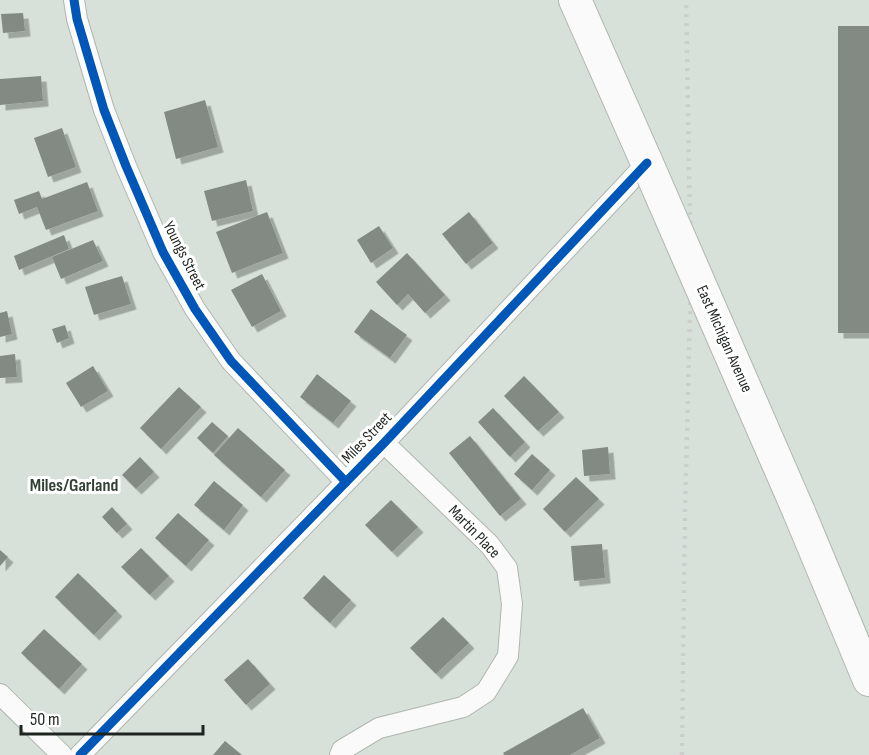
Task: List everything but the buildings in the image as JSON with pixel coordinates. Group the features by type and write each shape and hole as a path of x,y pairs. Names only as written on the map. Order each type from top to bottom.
{"main road":[{"name":"East Michigan Avenue","path":"575,0 799,512 869,680"},
{"path":"835,597 848,615 869,628"}],"street":[{"name":"Youngs Street","path":"74,0 77,19 104,110 158,241 173,271 195,309 231,361 346,482"},
{"name":"Miles Street","path":"80,755 384,443 647,163"},
{"name":"Martin Place","path":"340,755 342,750 379,728 463,707 486,692 508,656 512,604 507,568 489,543 384,443"},
{"path":"0,694 62,755"}],"railway":[{"path":"682,755 691,276 686,0"}],"cycle path":[{"path":"74,0 77,19 104,110 163,252 195,309 231,361 346,482"},
{"path":"80,755 384,443 647,163"}],"district":[{"name":"Miles/Garland","path":"74,485"}]}
